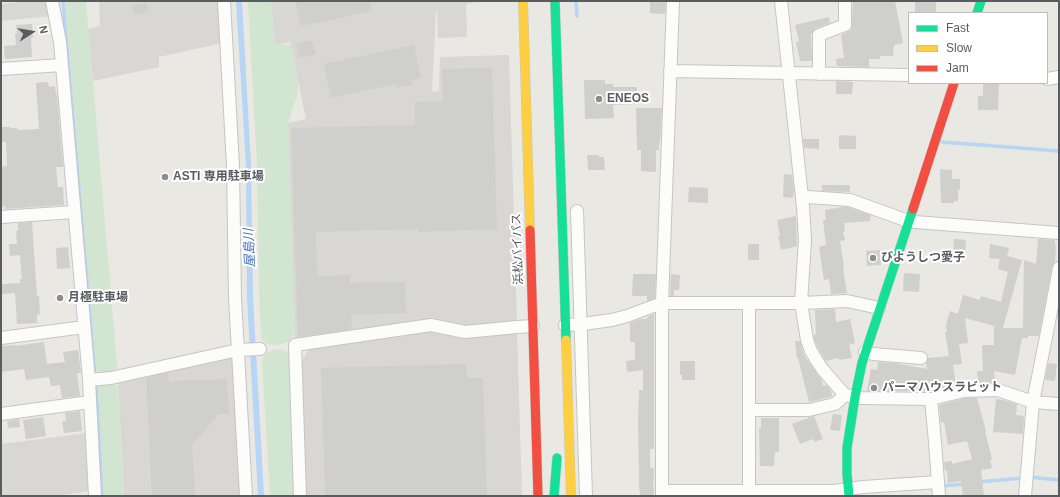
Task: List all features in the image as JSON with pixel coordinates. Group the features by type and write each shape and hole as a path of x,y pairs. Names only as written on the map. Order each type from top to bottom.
{"main road":[{"name":"浜松バイパス","path":"523,1 538,496"},
{"path":"555,1 571,496"},
{"path":"977,12 981,1"},
{"path":"849,493 847,448 850,396 858,377 879,308 954,84"},
{"path":"560,420 566,359"},
{"path":"554,496 558,450"}],"street":[{"path":"52,1 59,32 62,65 89,380 95,496"},
{"path":"224,1 233,166 235,285 241,350 246,496"},
{"path":"673,1 662,303 662,493 749,491 834,491 849,493 938,482"},
{"path":"781,1 802,198 805,240 801,303 807,340 811,351 823,370 850,396 862,398 931,399 964,391 998,390 1033,402 1059,404"},
{"path":"819,74 819,35 845,25 845,1"},
{"path":"1,69 62,65"},
{"path":"670,71 908,75"},
{"path":"1048,79 1059,77"},
{"path":"802,198 808,197 850,200 908,221 1059,233"},
{"path":"577,211 586,496"},
{"path":"1,217 74,212"},
{"path":"1025,496 1033,402 1059,268"},
{"path":"565,325 603,322 620,318 662,303 801,303 847,301 879,308"},
{"path":"748,303 749,491"},
{"path":"300,496 295,345 432,325 465,332 533,326"},
{"path":"1,338 84,327"},
{"path":"89,380 111,378 241,350 260,349"},
{"path":"865,352 921,358"},
{"path":"748,410 809,410 835,404 850,396"},
{"path":"931,399 939,496"},
{"path":"1,414 90,402"}],"shaded area":[{"path":"29,1 48,1 51,16 1,21 1,4"},
{"path":"99,1 219,1 221,40 218,44 159,57 159,67 93,81 88,29 100,26"},
{"path":"271,1 482,1 466,4 467,37 438,38 436,11 432,92 439,91 440,57 509,55 517,322 295,341 288,123 306,119 290,42 275,44"},
{"path":"431,330 517,331 522,496 305,496 301,363 309,348"},
{"path":"230,355 233,357 241,496 124,496 118,380"},
{"path":"87,433 91,491 55,496 1,496 1,444"}],"green space":[{"path":"65,1 86,1 117,365 116,371 104,375 99,373 96,368"},
{"path":"248,1 271,1 275,44 289,44 291,47 298,82 298,93 288,123 295,331 292,338 288,342 276,345 265,343 261,336 257,165"},
{"path":"280,349 284,350 290,358 294,496 270,496 262,361 265,355 269,352"},
{"path":"116,383 118,387 124,496 104,496 98,389 100,384"}],"water":[{"name":"屋島川","path":"236,1 242,1 251,165 253,298 264,496 258,496 247,298 246,166"}],"building":[{"path":"295,1 370,1 372,11 301,26"},
{"path":"650,1 666,1 665,14 650,13"},
{"path":"853,1 895,1 903,43 894,45 893,56 880,56 880,59 869,59 869,67 837,66 836,59 844,58 841,35 851,30"},
{"path":"915,1 936,1 936,12 915,12"},
{"path":"146,3 148,11 134,15 132,6"},
{"path":"829,17 830,23 816,28 811,34 812,61 800,61 796,42 799,41 795,25"},
{"path":"32,24 32,57 5,59 4,46 16,45 16,25"},
{"path":"312,40 316,54 299,58 296,44"},
{"path":"414,45 421,78 411,80 412,85 397,88 396,84 331,98 324,64"},
{"path":"492,68 497,229 418,232 418,229 316,232 317,276 350,275 350,283 405,282 406,313 351,315 352,329 298,337 291,128 415,125 415,102 443,101 442,69"},
{"path":"584,80 605,80 605,84 613,84 613,87 637,87 637,104 613,105 614,118 585,119"},
{"path":"836,81 853,82 852,94 836,94"},
{"path":"48,82 49,87 55,86 57,95 63,167 56,167 58,187 63,187 64,205 5,209 5,206 1,207 1,167 7,166 6,142 1,142 1,127 17,128 18,130 39,129 36,83"},
{"path":"983,84 999,84 998,110 978,110 978,96 983,96"},
{"path":"636,108 662,108 659,150 656,150 656,172 641,171 641,150 637,150"},
{"path":"839,135 856,136 856,149 839,149"},
{"path":"803,139 819,139 819,149 804,148"},
{"path":"587,155 599,155 599,157 604,157 605,170 588,170"},
{"path":"940,169 952,170 952,179 960,179 958,201 954,201 954,203 941,203"},
{"path":"784,174 792,175 794,190 793,198 783,197"},
{"path":"822,185 850,185 850,192 822,191"},
{"path":"689,187 708,188 708,203 688,202"},
{"path":"848,207 871,215 870,221 844,223 845,231 843,232 845,240 840,241 847,293 831,294 829,279 824,280 819,247 826,245 823,220 826,220 825,210"},
{"path":"796,216 797,246 781,250 777,220"},
{"path":"32,222 37,296 39,296 40,314 37,315 37,323 17,324 15,293 2,294 2,284 20,283 20,279 22,279 20,255 10,256 9,244 17,244 16,231 18,231 18,223"},
{"path":"954,239 966,240 965,259 953,258"},
{"path":"1038,239 1055,240 1055,262 1052,267 1039,336 1028,336 1028,338 1022,338 1015,375 994,371 995,383 978,383 977,371 983,371 982,345 994,345 994,326 965,318 968,343 959,344 962,364 953,365 956,385 930,391 867,391 871,369 877,370 878,362 894,363 927,369 926,363 928,358 949,356 945,332 947,332 946,325 950,311 958,314 963,295 980,300 981,296 1001,302 1008,272 998,269 1000,259 989,258 990,244 1009,248 1007,256 1022,260 1003,328 1023,328 1024,260 1036,264"},
{"path":"748,244 759,244 759,260 748,260"},
{"path":"68,247 70,268 57,269 56,248"},
{"name":"びようしつ愛子","path":"880,250 881,265 867,266 866,251"},
{"path":"904,273 920,274 919,292 903,291"},
{"path":"633,274 656,274 655,298 647,301 647,296 632,296"},
{"path":"671,274 680,275 679,290 674,290 674,296 670,296"},
{"path":"835,309 836,322 850,319 855,343 849,345 852,358 839,360 839,358 826,361 814,338 814,335 816,334 815,310"},
{"path":"654,314 654,449 650,449 650,468 654,468 654,496 640,496 638,418 639,390 643,390 643,370 627,372 626,361 635,360 635,342 630,342 630,323 640,319 647,319 647,317"},
{"path":"795,341 800,341 804,355 822,380 823,386 827,385 831,390 831,397 809,402 797,358"},
{"path":"44,342 47,364 65,362 63,352 78,350 81,373 77,373 80,396 62,398 60,385 51,386 49,377 26,380 24,369 1,372 1,346 15,346"},
{"path":"680,361 695,361 695,380 682,380 682,375 680,375"},
{"path":"1048,363 1057,364 1055,381 1045,380"},
{"path":"466,364 467,378 483,378 487,496 325,496 321,368"},
{"path":"168,373 169,381 227,379 229,414 219,414 192,445 195,496 152,496 146,378"},
{"path":"966,398 977,398 992,459 990,460 992,468 981,470 984,496 963,496 961,481 948,483 947,470 945,471 944,462 952,461 952,464 972,459 967,441 948,445 944,422 941,423 939,405"},
{"path":"996,399 1017,404 1016,415 1024,416 1023,434 993,432"},
{"path":"80,411 82,431 64,433 62,421 66,421 65,413"},
{"path":"833,414 842,415 840,431 830,430"},
{"path":"814,416 823,439 814,442 813,439 800,444 792,424"},
{"path":"43,417 46,436 26,439 23,420"},
{"path":"761,418 779,418 779,452 775,452 774,466 760,466 759,428 761,428"},
{"path":"19,419 20,427 8,428 7,421"}],"waterway":[{"path":"63,1 95,376"},
{"path":"576,1 577,16"},
{"path":"942,142 1059,151"},
{"path":"96,383 102,496"},
{"path":"1029,477 1059,480"},
{"path":"978,482 1023,478"},
{"path":"941,486 966,484"}],"traffic: fast":[{"path":"555,1 566,340"},
{"path":"977,12 981,1"},
{"path":"849,496 847,448 862,363 913,209"},
{"path":"554,496 557,458"}],"traffic: slow":[{"path":"523,1 530,230"},
{"path":"566,340 571,496"}],"traffic: jam":[{"path":"913,209 954,84"},
{"path":"530,230 538,496"}],"place":[{"name":"ENEOS","path":"599,99"},
{"name":"ASTI 専用駐車場","path":"165,177"},
{"name":"びようしつ愛子","path":"873,258"},
{"name":"月極駐車場","path":"60,298"},
{"name":"パーマハウスラビット","path":"874,388"}]}
